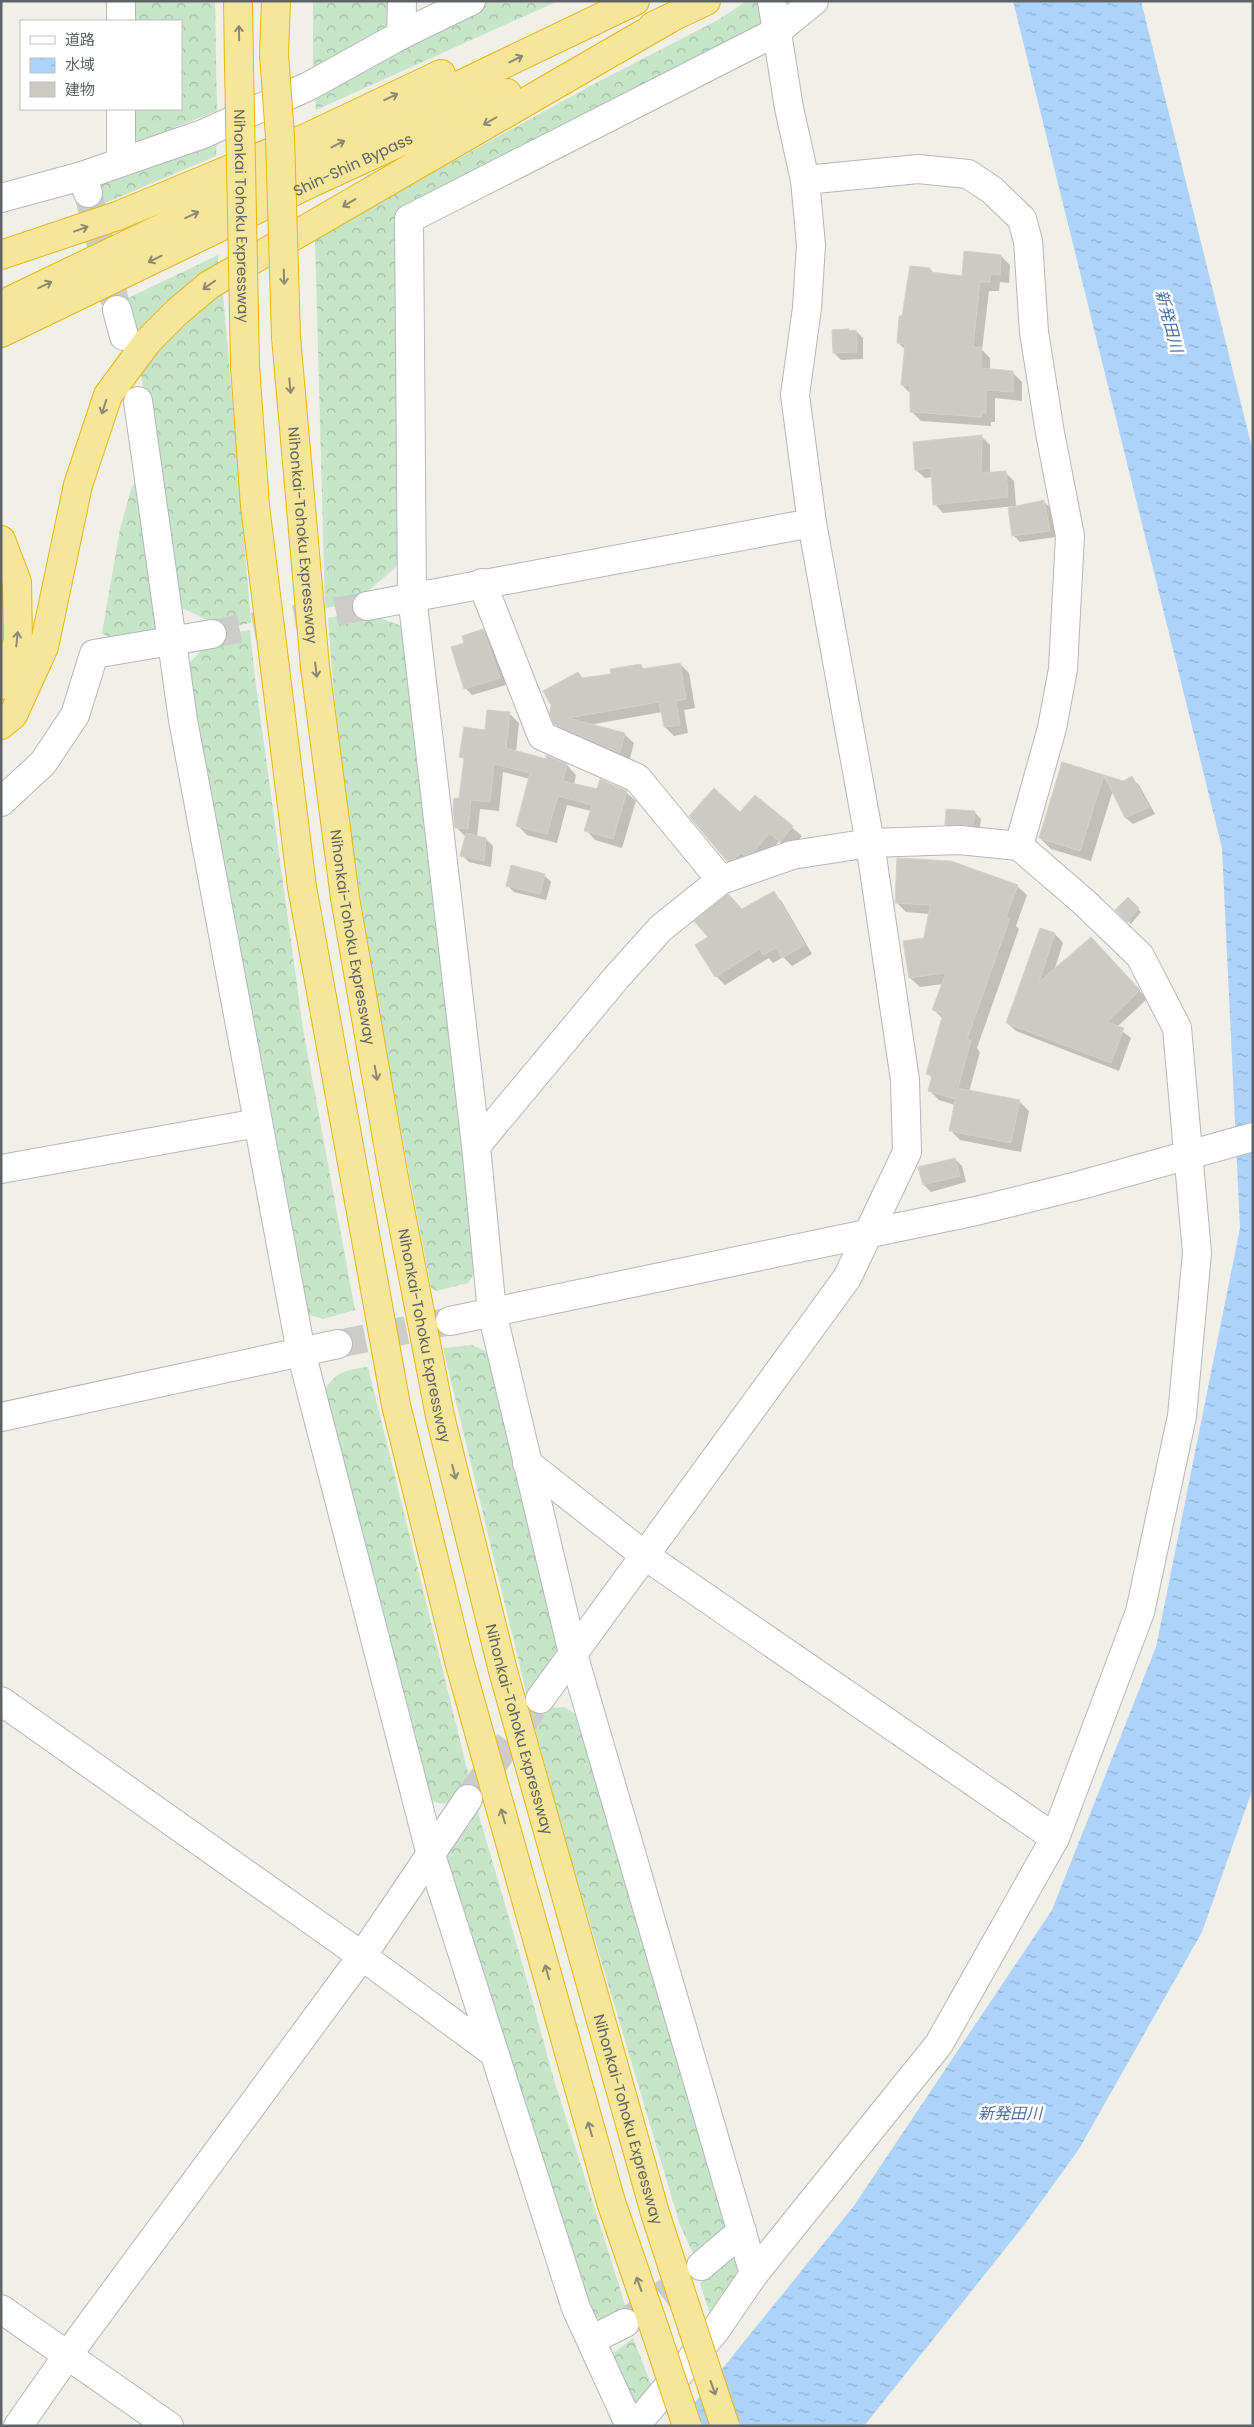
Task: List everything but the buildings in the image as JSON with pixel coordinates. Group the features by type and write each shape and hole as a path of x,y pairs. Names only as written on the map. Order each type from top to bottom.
{"highway":[{"name":"Nihonkai Tohoku Expressway","path":"238,1 245,366 255,506 302,887 396,1405 459,1661 611,2202 686,2426"},
{"path":"276,1 280,51"},
{"path":"280,51 290,1"},
{"name":"Shin-Shin Bypass","path":"1,333 309,184 706,1"},
{"path":"1,255 117,216 299,140 563,16 634,2"},
{"name":"Shin-Shin Bypass","path":"1,306 634,2"},
{"path":"1,726 13,715 44,647 78,485 108,395 148,341 176,312 209,284 669,19"},
{"name":"Nihonkai-Tohoku Expressway","path":"280,51 280,137 286,337 315,667 345,898 394,1178 440,1416 503,1671 652,2204 725,2426"},
{"path":"1,540 17,582 18,642 1,685"}],"street":[{"path":"120,1 121,20"},
{"path":"401,35 402,1"},
{"path":"1,198 85,185 121,162 203,134 292,94 401,35 471,1"},
{"path":"540,1699 847,1278 907,1152 905,1080 870,843 812,523 795,395 806,308 811,245 805,180 789,108 772,1"},
{"path":"754,2274 573,1654 492,1312 476,1146 412,596 409,219 776,32 814,1"},
{"path":"121,110 121,162"},
{"path":"805,180 918,168 968,174 992,190 1022,219 1028,241 1036,341 1050,433 1070,536 1063,669 1052,728 1018,846"},
{"path":"117,310 124,336"},
{"path":"138,401 183,720 301,1352 431,1855 576,2308 630,2426"},
{"path":"367,606 412,596 812,523"},
{"path":"482,583 542,736 637,778 721,880"},
{"path":"1,802 43,763 75,715 94,654 212,634"},
{"path":"476,1146 616,978 661,928 721,880 792,855 870,843 959,840 1018,846 1085,903 1140,956 1177,1028 1198,1152 1197,1253 1182,1416 1140,1612 1055,1838 939,2044 754,2274 715,2331 635,2426"},
{"path":"1,1169 258,1123"},
{"path":"450,1321 976,1211 1062,1190 1253,1137"},
{"path":"1,1417 338,1344"},
{"path":"527,1462 644,1555 1055,1838"},
{"path":"1,1701 362,1956 494,2053"},
{"path":"18,2426 67,2356 362,1956 468,1799"},
{"path":"701,2266 742,2231"},
{"path":"1,2309 170,2426"},
{"path":"591,2340 625,2323"}],"green space":[{"path":"129,1 215,1 217,111 137,142 129,110 182,110 182,20 129,20"},
{"path":"313,1 394,1 392,19 385,30 313,79"},
{"path":"483,1 558,1 316,110 315,94"},
{"path":"747,1 760,1 768,25 400,216 407,558 364,594 366,601 325,608 315,237 594,84 718,20"},
{"path":"217,135 216,156 98,206 94,195 101,176"},
{"path":"218,255 218,265 132,340 126,299"},
{"path":"223,292 251,623 213,630 214,623 171,603 147,407 141,374 146,361 204,304"},
{"path":"136,482 159,633 116,642 102,633 120,529 132,486"},
{"path":"369,610 371,615 408,628 478,1268 468,1283 436,1291 431,1288 369,954 356,871 335,703 328,618"},
{"path":"250,630 303,1029 355,1310 323,1319 307,1314 182,670 216,636"},
{"path":"472,1345 487,1352 496,1362 563,1657 530,1708 443,1348"},
{"path":"368,1367 472,1789 450,1802 439,1803 425,1797 324,1392 332,1380 342,1373"},
{"path":"545,1700 555,1708 564,1707 583,1719 730,2237 696,2260 680,2225 572,1863 536,1732 534,1714"},
{"path":"475,1802 554,2080 628,2314 602,2320 589,2312 445,1860 459,1835 471,1824"},
{"path":"735,2257 744,2281 713,2324 700,2283"},
{"path":"633,2338 656,2397 634,2412 605,2360"}],"water":[{"name":"新発田川","path":"1013,1 1141,1 1253,452 1253,1788 1202,1932 1079,2149 1025,2224 864,2426 676,2426 853,2207 1052,1910 1156,1647 1240,1228 1222,848"}],"tunnel":[{"path":"88,193 117,310"},
{"path":"212,634 367,606"},
{"path":"338,1344 446,1322"},
{"path":"468,1799 540,1699"},
{"path":"628,2321 696,2270"}]}
